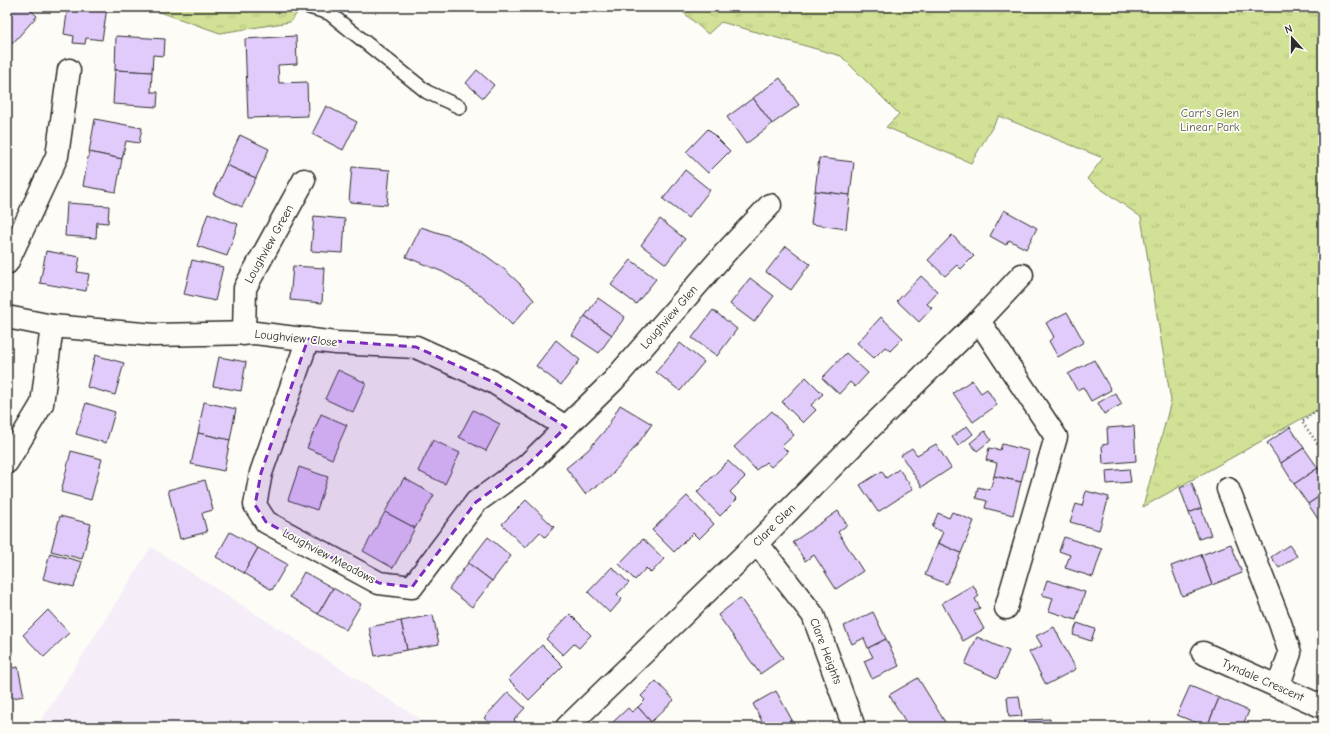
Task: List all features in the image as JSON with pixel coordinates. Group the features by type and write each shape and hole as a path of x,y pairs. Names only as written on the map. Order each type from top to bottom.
{"street":[{"path":"7,263 57,156 69,70"},
{"name":"Loughview Green","path":"244,334 245,288 304,180"},
{"name":"Loughview Glen","path":"566,427 614,381 725,253 770,205"},
{"name":"Clare Glen","path":"567,727 757,543 861,437 979,321 1022,275"},
{"name":"Loughview Close","path":"7,317 52,326 154,335 255,333 336,343 416,347 493,382 566,427"},
{"path":"979,321 1056,437 1006,608"},
{"path":"7,462 42,404 52,326"},
{"name":"Loughview Meadows","path":"308,339 261,473 255,505 266,522 379,583 412,587 476,502 526,466 566,427"},
{"path":"1228,489 1280,623 1290,653 1278,687"},
{"name":"Clare Heights","path":"757,543 812,615 854,727"},
{"name":"Tyndale Crescent","path":"1203,653 1323,707"}],"lane":[{"path":"309,7 329,13 426,92 460,107"}],"path":[{"path":"1323,406 1302,422 1323,451"}],"highlighted area":[{"path":"308,339 416,347 493,382 566,427 526,466 476,502 412,587 379,583 266,522 255,505 261,473"}],"shaded area":[{"path":"151,547 429,725 428,727 37,727"}],"green space":[{"path":"158,7 302,7 290,22 220,33 157,11"},
{"name":"Carr's Glen Linear Park","path":"677,7 1323,7 1323,404 1319,409 1143,507 1171,401 1141,217 1087,179 1103,158 999,116 971,163 886,127 899,114 841,56 721,22 708,34"}],"building":[{"path":"7,7 27,7 37,16 12,44 7,39"},
{"path":"68,7 107,8 102,40 86,38 85,44 73,43 74,36 64,34"},
{"path":"116,36 165,39 164,56 153,55 152,72 115,70"},
{"path":"296,36 297,64 278,65 279,83 307,82 308,116 248,118 245,39"},
{"path":"115,70 152,72 151,92 158,92 157,107 113,104"},
{"path":"477,70 494,85 483,98 466,83"},
{"path":"780,78 799,105 772,124 753,98"},
{"path":"753,98 772,124 746,144 727,117"},
{"path":"326,106 357,122 343,150 312,134"},
{"path":"95,119 142,128 139,143 126,141 122,159 89,152"},
{"path":"708,129 730,151 708,173 686,152"},
{"path":"240,135 269,149 256,178 226,165"},
{"path":"89,152 122,159 116,192 83,186"},
{"path":"819,158 854,162 850,195 815,191"},
{"path":"226,165 256,178 242,207 213,194"},
{"path":"352,167 390,170 387,205 349,202"},
{"path":"685,170 710,190 688,218 663,199"},
{"path":"815,191 850,195 846,229 811,224"},
{"path":"67,203 109,206 108,223 97,222 96,238 65,236"},
{"path":"1004,210 1037,228 1026,249 1009,240 1006,245 990,236"},
{"path":"208,213 238,224 227,256 197,246"},
{"path":"314,216 345,219 343,253 311,251"},
{"path":"660,219 685,239 666,264 641,245"},
{"path":"421,227 455,238 485,255 504,269 534,300 512,325 479,294 443,272 406,257"},
{"path":"952,235 974,256 961,269 957,265 945,276 928,260"},
{"path":"786,246 810,264 791,290 766,272"},
{"path":"46,251 80,257 77,272 89,274 86,291 40,283"},
{"path":"192,260 223,267 215,301 184,294"},
{"path":"631,260 656,279 636,304 611,285"},
{"path":"293,266 324,268 322,303 290,300"},
{"path":"921,276 938,292 927,304 932,308 919,322 897,301"},
{"path":"750,278 774,296 754,322 730,304"},
{"path":"598,298 625,317 612,335 585,316"},
{"path":"713,310 737,329 717,356 692,338"},
{"path":"1067,312 1084,342 1058,357 1049,341 1054,337 1046,323"},
{"path":"585,316 612,335 599,353 572,335"},
{"path":"881,317 903,338 890,351 885,347 874,358 857,343"},
{"path":"556,340 580,360 561,385 536,366"},
{"path":"680,343 704,362 680,391 656,372"},
{"path":"846,353 868,373 855,387 850,382 839,394 822,378"},
{"path":"95,355 124,363 115,395 87,387"},
{"path":"219,357 246,362 241,391 213,386"},
{"path":"1094,360 1111,390 1091,401 1083,387 1077,390 1068,374"},
{"path":"338,370 366,383 353,412 325,399"},
{"path":"806,377 823,394 811,405 816,410 803,423 782,402"},
{"path":"972,380 981,393 987,389 997,405 973,422 953,393"},
{"path":"1115,393 1122,404 1104,414 1098,403"},
{"path":"204,402 236,409 230,440 198,433"},
{"path":"86,403 115,412 106,443 76,434"},
{"path":"620,405 652,424 637,445 609,478 585,494 566,468 588,450 606,429"},
{"path":"473,410 500,424 486,451 459,437"},
{"path":"772,411 794,435 782,446 788,452 771,467 766,462 756,470 734,447"},
{"path":"321,414 347,425 332,459 307,448"},
{"path":"967,426 973,434 958,446 952,437"},
{"path":"1134,426 1136,461 1103,464 1102,445 1108,444 1107,428"},
{"path":"1290,427 1304,448 1281,463 1267,443"},
{"path":"985,431 991,440 977,451 970,443"},
{"path":"198,433 230,440 224,471 191,464"},
{"path":"433,440 460,453 445,484 418,471"},
{"path":"936,444 951,468 922,487 901,455 912,448 917,455"},
{"path":"1002,444 1029,451 1021,482 994,476 997,463 986,460 989,448 1000,450"},
{"path":"1304,448 1318,468 1294,484 1281,463"},
{"path":"71,451 102,459 91,500 61,492"},
{"path":"728,461 745,477 730,492 737,499 720,516 697,492"},
{"path":"299,467 328,477 317,510 288,500"},
{"path":"1318,468 1323,477 1323,494 1308,504 1294,484"},
{"path":"899,469 913,489 878,512 860,485 882,471 886,478"},
{"path":"1129,469 1131,482 1107,484 1106,471"},
{"path":"994,476 1021,482 1013,515 985,508 987,501 976,498 978,487 990,490"},
{"path":"404,478 434,495 415,528 385,512"},
{"path":"205,480 213,510 202,513 207,532 180,539 168,490"},
{"path":"1192,483 1201,508 1189,513 1180,488"},
{"path":"1086,491 1109,497 1099,530 1070,522 1076,504 1082,506"},
{"path":"1323,494 1323,524 1322,525 1308,504"},
{"path":"687,496 714,524 699,539 693,533 674,552 652,530"},
{"path":"526,500 554,527 545,537 540,532 525,548 502,524"},
{"path":"1201,508 1211,535 1199,539 1189,513"},
{"path":"838,511 847,525 838,532 863,571 836,589 814,555 805,561 793,542"},
{"path":"385,512 415,528 393,568 363,551"},
{"path":"952,512 974,521 961,553 938,543 943,532 932,527 938,513 949,518"},
{"path":"60,516 91,524 82,559 51,551"},
{"path":"230,532 258,548 244,573 216,557"},
{"path":"488,537 511,556 492,581 468,563"},
{"path":"1064,537 1102,549 1093,577 1065,568 1070,555 1059,551"},
{"path":"643,539 664,559 651,573 646,568 635,580 619,564"},
{"path":"938,543 961,553 947,584 925,575"},
{"path":"1231,544 1242,573 1212,585 1201,555"},
{"path":"1289,545 1297,556 1279,568 1271,557"},
{"path":"258,548 287,564 272,590 244,573"},
{"path":"50,553 82,562 74,587 43,579"},
{"path":"1201,555 1212,585 1182,596 1171,566"},
{"path":"468,563 492,581 472,607 449,589"},
{"path":"612,567 629,583 617,594 622,599 610,613 588,592"},
{"path":"304,572 333,588 318,614 290,597"},
{"path":"1047,580 1085,592 1076,620 1049,611 1053,598 1042,595"},
{"path":"973,585 979,596 975,599 980,608 974,611 984,629 963,641 942,603"},
{"path":"333,588 361,604 346,630 318,614"},
{"path":"740,598 783,658 760,674 718,615"},
{"path":"48,610 69,633 44,657 23,635"},
{"path":"873,612 886,639 868,648 864,638 852,644 844,626"},
{"path":"570,614 591,635 579,648 574,644 563,655 546,639"},
{"path":"433,615 439,644 407,650 401,621"},
{"path":"401,621 407,650 375,656 369,627"},
{"path":"1077,623 1095,629 1091,641 1073,635"},
{"path":"1054,627 1076,669 1046,685 1029,652 1042,646 1036,636"},
{"path":"977,637 1009,651 997,678 965,664"},
{"path":"886,639 899,666 872,679 864,661 873,657 868,648"},
{"path":"542,645 563,666 529,700 508,679"},
{"path":"18,667 24,696 7,699 7,669"},
{"path":"918,678 948,727 909,727 889,695"},
{"path":"656,681 674,700 651,722 638,707 645,700 641,696"},
{"path":"1190,686 1219,698 1207,727 1177,715"},
{"path":"776,691 792,720 779,727 765,727 753,704"},
{"path":"508,692 525,708 514,720 519,725 516,727 494,727 484,718"},
{"path":"1019,696 1022,716 1009,717 1007,697"},
{"path":"1219,698 1249,711 1242,727 1207,727"},
{"path":"638,707 651,722 646,727 613,727 611,724 628,708 632,712"},
{"path":"1050,719 1050,727 1025,727 1025,720"},
{"path":"792,720 796,727 779,727"}]}
